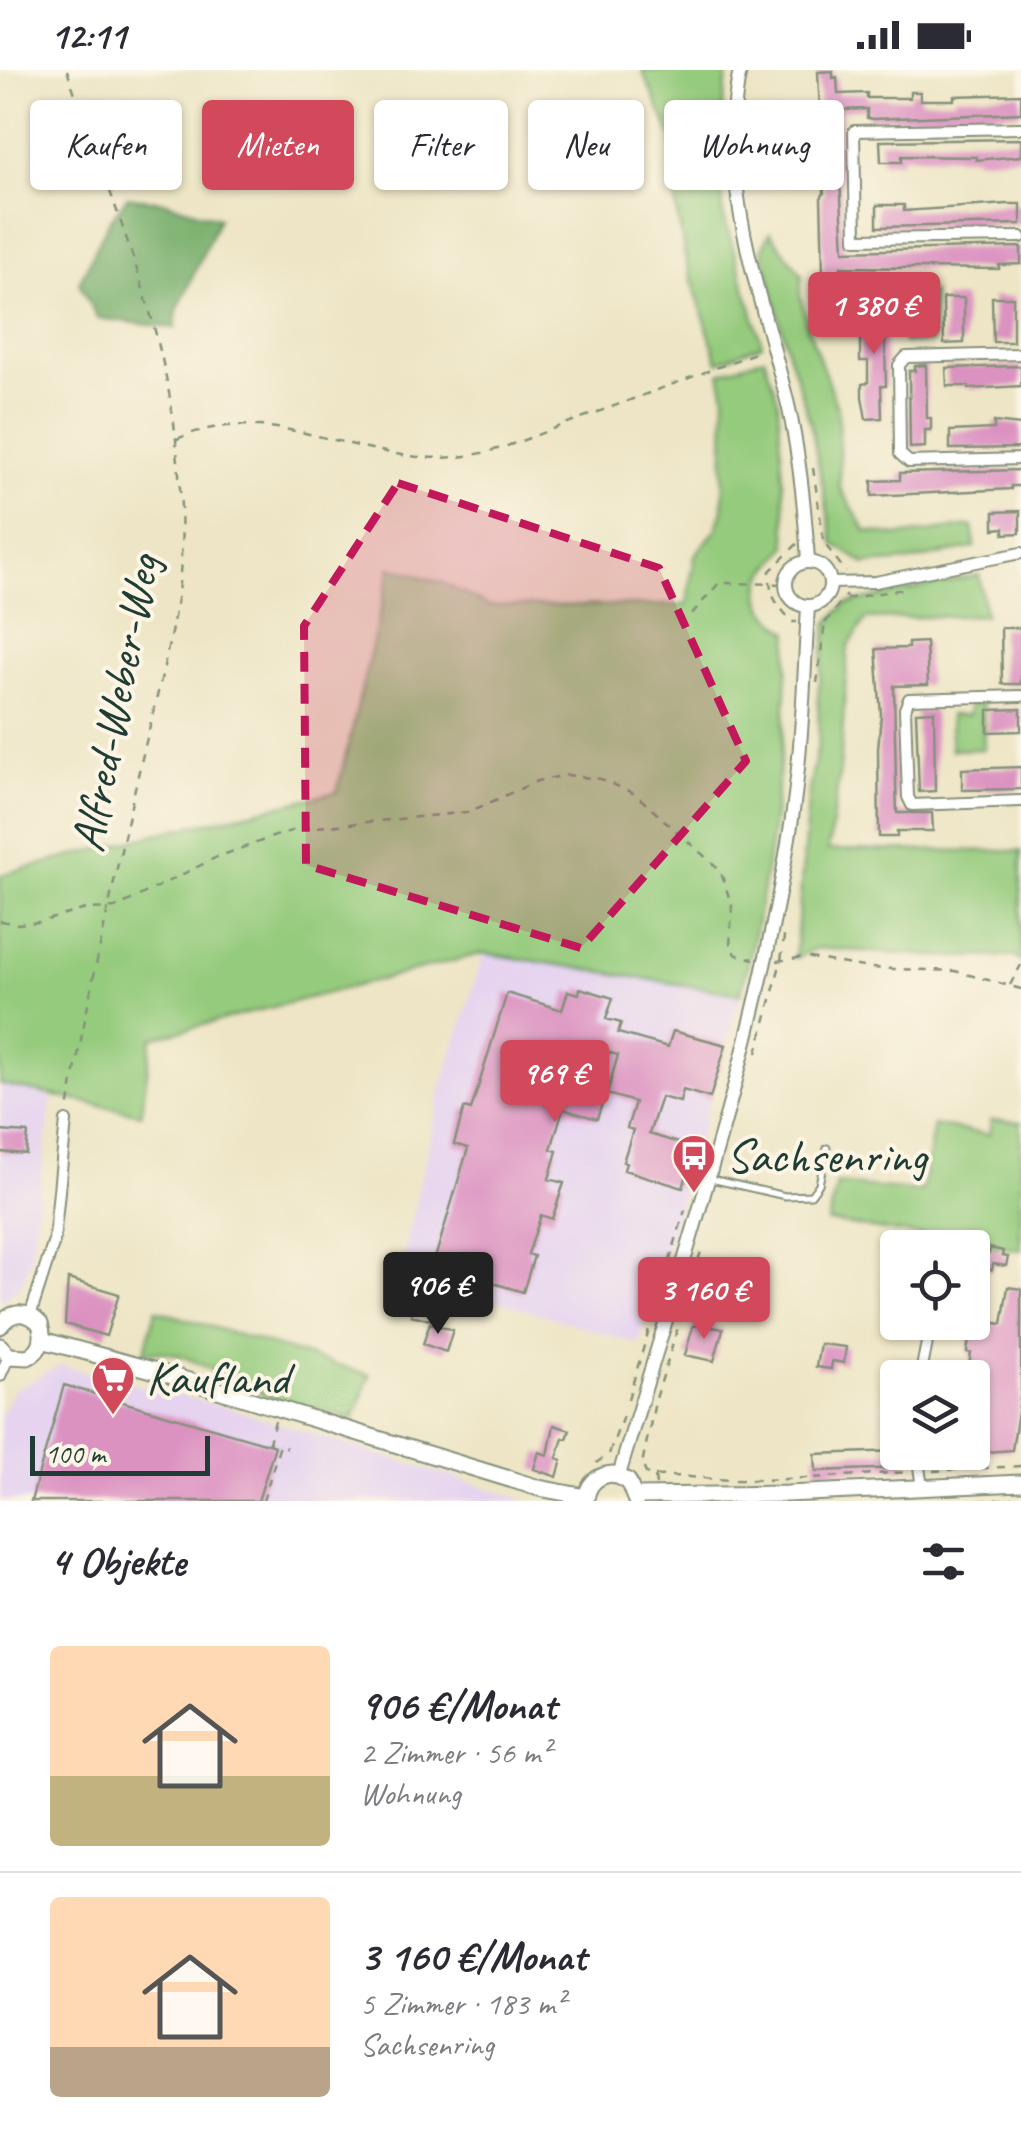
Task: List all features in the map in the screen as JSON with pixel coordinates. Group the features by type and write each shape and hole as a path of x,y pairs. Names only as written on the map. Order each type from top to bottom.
{"main road":[{"path":"0,1326 12,1314 30,1316 40,1324 42,1340 28,1357 4,1351"},
{"path":"42,1340 586,1499 594,1480 606,1474 628,1481 636,1498 656,1494 741,1496 921,1480 1021,1484"}],"street":[{"path":"740,70 734,118 735,176 746,249 795,440 808,561"},
{"path":"1021,128 854,130 856,239 1021,237"},
{"path":"1021,354 906,357 899,365 900,454 909,462 1021,459"},
{"path":"831,583 894,579 1021,553"},
{"path":"808,561 824,568 831,583 824,600 808,606 795,602 786,584 795,566 808,561"},
{"path":"619,1476 710,1178 765,962 791,823 808,606"},
{"path":"1021,696 909,699 905,709 908,797 912,804 1021,801"},
{"path":"30,1316 54,1241 66,1121"},
{"path":"0,1376 4,1351"},
{"path":"920,1470 921,1480"},
{"path":"724,1501 741,1496"}],"lane":[{"path":"710,1178 785,1196 810,1196 819,1184 827,1148"}],"path":[{"name":"Alfred-Weber-Weg","path":"66,1121 108,909 178,595 180,537 176,440 144,294 67,70"},
{"path":"176,440 211,428 258,426 290,428 395,454 428,458 480,454 772,346"},
{"path":"824,543 846,571 846,599 825,623 792,622 770,595 770,571 794,545 807,544 824,543"},
{"path":"692,614 718,583 786,584"},
{"path":"846,599 904,588"},
{"path":"0,921 40,922 129,904 217,857 298,829 468,812 551,777 582,776 613,783 635,794 720,870 732,906 730,947 738,955 765,962 806,957 869,968 955,970 1021,989"},
{"path":"1009,986 1021,964"},
{"path":"612,1447 685,1211"},
{"path":"279,1410 268,1442 287,1448"},
{"path":"262,1501 280,1445"},
{"path":"644,1456 644,1469 655,1476 741,1480 921,1480 1021,1466"},
{"path":"655,1476 656,1494"},
{"path":"978,1501 1021,1498"}],"highlighted area":[{"path":"398,483 659,568 746,761 581,948 306,865 304,626"}],"shaded area":[{"path":"484,953 741,994 639,1344 400,1271 441,1090"},
{"path":"0,1084 52,1097 30,1262 21,1285 0,1302"},
{"path":"60,1365 228,1408 530,1501 0,1501 0,1417 14,1390"}],"green space":[{"path":"642,70 728,70 724,100 664,100 664,120"},
{"path":"676,190 722,190 723,214 762,344 718,362 686,261"},
{"path":"127,197 165,202 219,218 177,311 175,328 97,318 79,283 107,225"},
{"path":"770,233 802,275 800,295 809,330 838,410 840,488 866,531 897,536 972,526 975,547 911,561 865,564 834,544 810,421 762,249"},
{"path":"932,293 932,342 904,343 903,294"},
{"path":"764,357 778,400 787,546 765,574 760,595 770,616 789,632 774,814 741,994 484,953 152,1038 141,1114 0,1084 0,875 337,792 391,567 443,583 489,606 687,605 695,555 716,530 723,510 725,395 720,373"},
{"path":"979,575 985,615 866,619 848,647 840,770 828,850 1021,851 1021,962 1015,956 949,957 817,948 795,958 828,623 846,604"},
{"path":"969,704 983,704 984,749 951,750 950,715 969,715"},
{"path":"991,1120 1021,1122 1021,1250 990,1246 990,1230 883,1230 828,1222 837,1184 922,1192 934,1125 989,1135"},
{"path":"156,1310 370,1375 354,1419 253,1391 182,1356 144,1353"}],"building":[{"path":"833,71 838,94 867,93 867,98 910,98 910,92 920,92 920,100 1021,94 1021,113 867,118 867,109 844,110 844,100 819,100 818,72"},
{"path":"1021,139 1021,156 976,160 902,156 902,162 881,162 880,141"},
{"path":"841,190 844,251 1021,247 1021,264 999,265 999,269 841,267 841,272 823,272 824,193"},
{"path":"1021,204 1021,224 877,227 877,205 904,205 904,211"},
{"path":"992,297 1013,297 1013,342 993,342"},
{"path":"943,298 964,298 964,343 944,344"},
{"path":"865,300 884,300 886,386 881,386 882,418 866,419 862,397 862,384 868,383 868,361 860,361"},
{"path":"926,365 927,418 931,418 931,430 925,430 925,447 910,448 909,371"},
{"path":"1021,366 1021,386 947,386 946,368"},
{"path":"994,422 1021,425 1021,448 950,449 950,431 994,429"},
{"path":"1021,470 1021,486 1011,489 872,496 872,481 900,480 900,473"},
{"path":"1020,511 1020,533 1004,534 1004,528 994,529 994,512"},
{"path":"1001,628 1021,628 1021,684 1002,684"},
{"path":"926,642 928,685 894,686 897,813 932,813 933,831 897,831 897,837 879,837 881,715 876,649 908,648 908,643"},
{"path":"1021,709 1021,731 988,732 988,710"},
{"path":"934,711 935,791 919,792 916,712"},
{"path":"1021,767 1021,789 962,790 962,769"},
{"path":"580,988 613,998 606,1019 621,1023 618,1033 668,1047 673,1031 726,1045 710,1098 683,1090 680,1102 661,1097 649,1134 695,1148 683,1188 624,1170 633,1130 627,1128 635,1102 607,1094 618,1055 582,1045 570,1088 604,1098 597,1119 563,1109 551,1149 557,1151 549,1179 564,1183 552,1219 541,1215 528,1254 534,1256 523,1292 433,1265 468,1148 454,1144 464,1108 471,1110 507,993 562,1010 568,991 579,994"},
{"path":"0,1131 28,1133 26,1154 0,1152"},
{"path":"990,1248 1003,1251 1002,1256 1008,1257 1006,1266 993,1264 992,1270"},
{"path":"68,1279 119,1294 106,1336 65,1324"},
{"path":"420,1282 440,1288 431,1320 411,1315"},
{"path":"1008,1287 1021,1289 1021,1393 1012,1450 990,1452 990,1360 970,1360 971,1353 967,1352 969,1340 990,1340 990,1322 1002,1324"},
{"path":"430,1323 453,1330 446,1352 423,1344"},
{"path":"693,1326 723,1329 714,1361 685,1355"},
{"path":"820,1344 846,1347 844,1363 832,1361 831,1369 816,1367"},
{"name":"Kaufland","path":"64,1385 275,1446 258,1501 31,1501"},
{"path":"554,1425 570,1430 557,1458 562,1460 557,1477 534,1469 539,1452 548,1455"},
{"path":"880,1452 880,1469 816,1471 815,1454"}],"place":[{"name":"Sachsenring","path":"694,1194"},
{"name":"Kaufland","path":"113,1416"}]}
